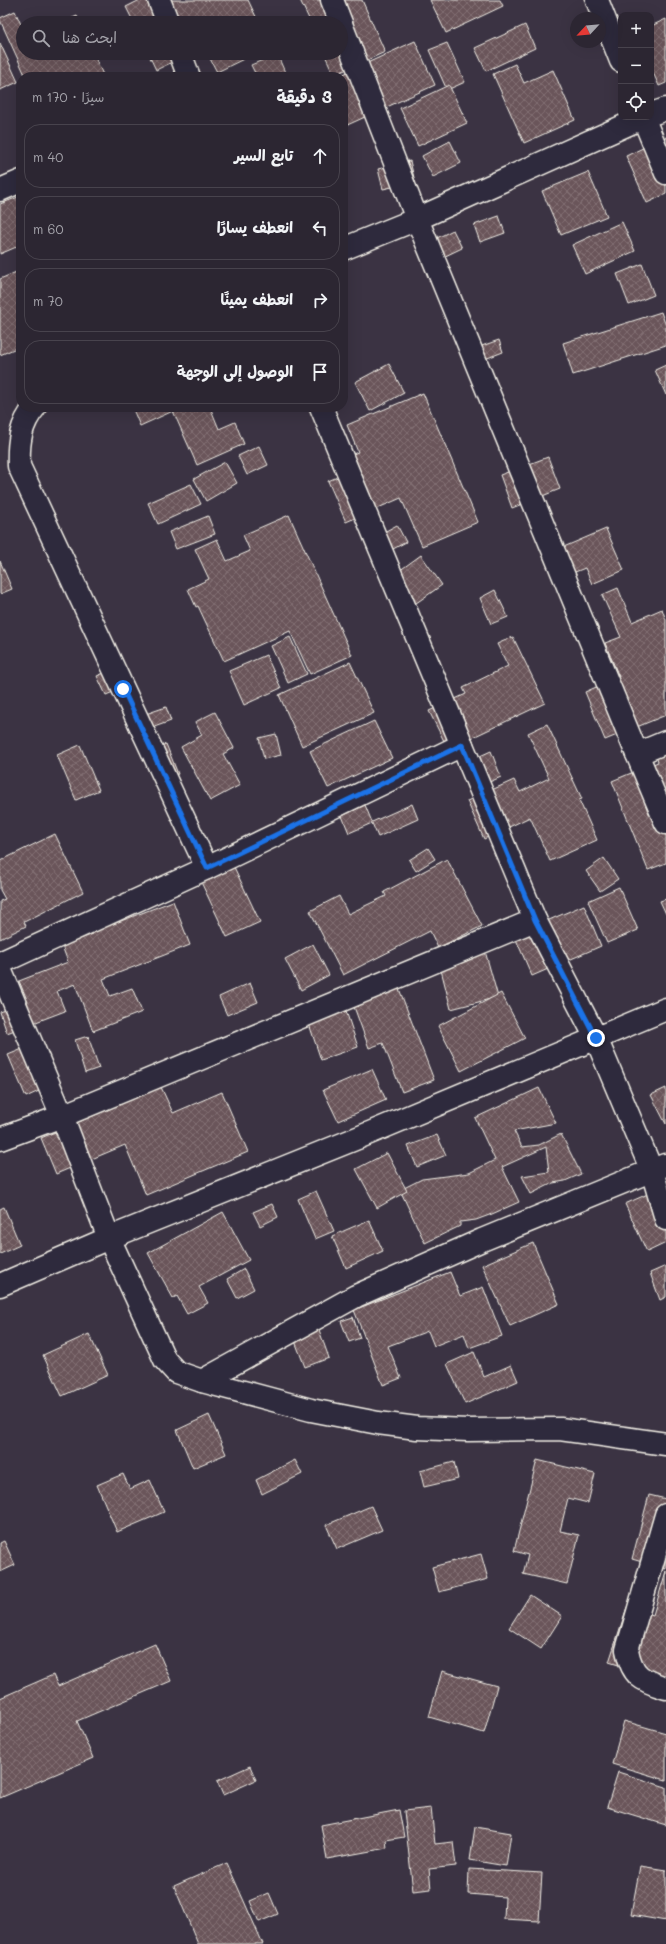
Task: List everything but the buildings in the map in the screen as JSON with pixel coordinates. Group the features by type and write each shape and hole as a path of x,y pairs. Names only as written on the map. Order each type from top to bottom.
{"street":[{"path":"159,0 165,16"},
{"path":"332,0 338,16"},
{"path":"597,0 618,53"},
{"path":"348,41 417,219 666,823"},
{"path":"183,60 187,72"},
{"path":"654,113 666,109"},
{"path":"348,247 417,219 637,120"},
{"path":"645,120 666,173"},
{"path":"0,190 16,183"},
{"path":"30,412 22,428 18,446 19,466 207,868"},
{"path":"323,412 535,920 596,1038 659,1168 666,1219"},
{"path":"637,754 666,742"},
{"path":"0,963 207,868 462,745"},
{"path":"0,1139 62,1116 535,920"},
{"path":"0,969 62,1116 109,1238 165,1360 176,1372 202,1381 311,1410 378,1423 417,1428 468,1430 560,1429 666,1444"},
{"path":"0,1285 109,1238 360,1138 666,1009"},
{"path":"202,1381 356,1296 482,1240 659,1168"},
{"path":"666,1514 627,1650 630,1664 637,1674 647,1682 666,1688"}],"route":[{"path":"123,689 207,868 462,745 535,920 596,1038"}]}
